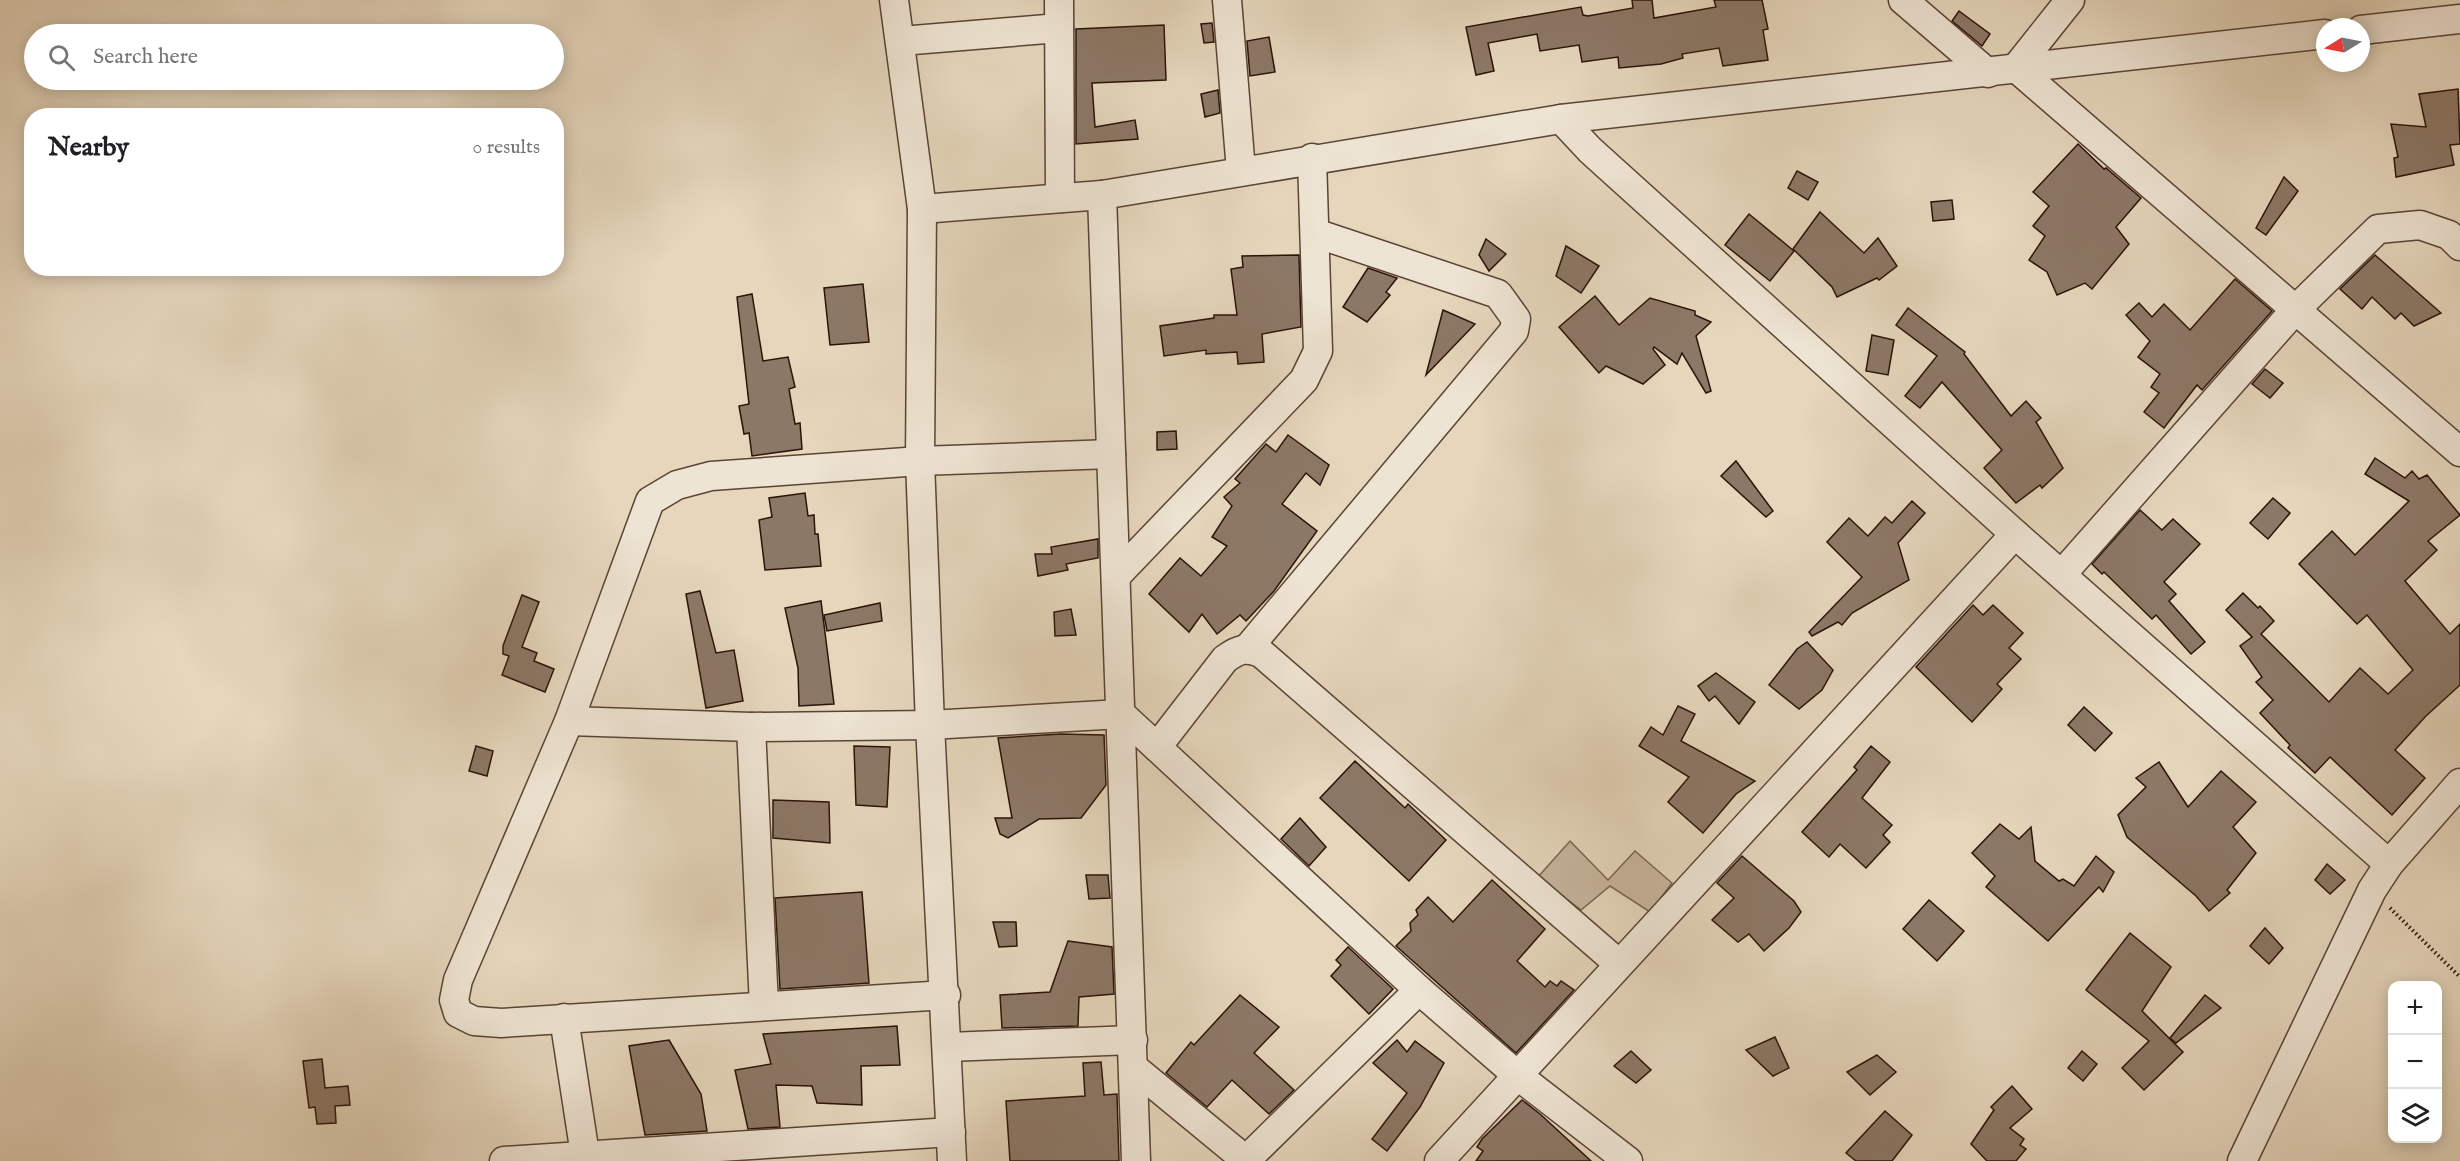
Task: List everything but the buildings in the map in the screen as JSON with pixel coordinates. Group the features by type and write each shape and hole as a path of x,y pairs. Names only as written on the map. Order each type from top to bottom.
{"street":[{"path":"894,0 922,209 920,461 930,725 952,1161"},
{"path":"1227,0 1241,171"},
{"path":"1903,0 1988,73"},
{"path":"2016,68 2070,0"},
{"path":"901,41 1059,14 1060,198"},
{"path":"2370,29 2460,20"},
{"path":"922,209 1102,195 1312,158 1561,119 2316,35"},
{"path":"2016,68 2460,452"},
{"path":"1561,119 1590,150 2015,534 2389,864"},
{"path":"1116,576 1304,380 1315,362 1318,351 1312,158"},
{"path":"1102,195 1136,1161"},
{"path":"2062,574 2295,310 2378,229 2420,225 2449,235 2460,246"},
{"path":"1248,648 1514,331 1516,319 1498,294 1315,233"},
{"path":"945,995 501,1023 474,1021 458,1013 454,1000 458,980 569,721 650,501 663,491 694,478 711,476 920,461 1111,454"},
{"path":"1439,1161 2015,534"},
{"path":"1157,747 1225,659 1238,650 1248,648 1261,653 1619,964"},
{"path":"569,721 751,727 930,725 1121,714 1419,990 1517,1075 1628,1161"},
{"path":"751,727 764,1006"},
{"path":"2242,1161 2372,890 2389,864 2460,783"},
{"path":"1134,1068 1246,1161 1419,990"},
{"path":"564,1018 586,1159"},
{"path":"948,1047 1133,1040"},
{"path":"504,1161 761,1153 951,1132"}],"path":[{"path":"2372,890 2460,977"}],"shaded area":[{"path":"1570,841 1608,880 1635,851 1672,883 1650,912 1610,886 1581,910 1538,877"}]}
